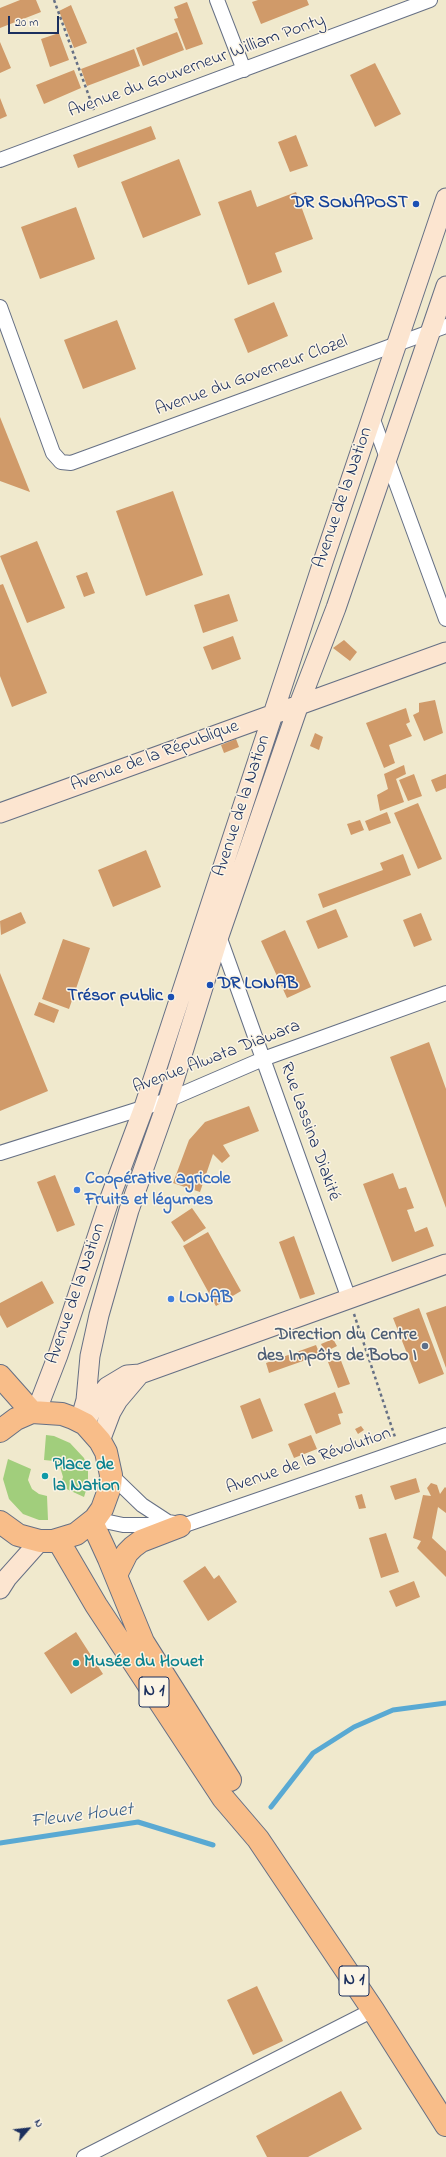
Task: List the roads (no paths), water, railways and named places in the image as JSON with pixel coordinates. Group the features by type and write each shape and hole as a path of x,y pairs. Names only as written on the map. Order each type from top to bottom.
{"highway":[{"path":"0,1376 30,1408 62,1414 83,1423 100,1441 107,1457 111,1475 107,1498 93,1521 76,1534 49,1541 18,1535 0,1523"},
{"path":"0,1431 30,1408"},
{"name":"N 1","path":"93,1521 143,1642 234,1787 258,1839"},
{"path":"116,1575 127,1553 133,1547 141,1541 182,1525"},
{"name":"N 1","path":"49,1541 96,1605 223,1798 258,1839 373,2010 446,2125"}],"main road":[{"name":"Avenue de la Nation","path":"30,1408 58,1355 110,1198 144,1107 446,198"},
{"name":"Avenue de la Nation","path":"83,1423 91,1351 99,1315 129,1210 168,1100 219,936 298,707 336,608 386,457 438,330 446,286"},
{"name":"Avenue de la République","path":"0,813 298,707 446,652"},
{"path":"83,1423 97,1399 107,1387 127,1375 140,1374 446,1264"},
{"path":"100,1441 111,1412 118,1400 140,1374"},
{"path":"0,1589 7,1578 49,1541"}],"street":[{"path":"218,0 244,70"},
{"name":"Avenue du Gouverneur William Ponty","path":"0,160 430,0"},
{"name":"Avenue du Governeur Clozel","path":"0,306 53,453 61,462 71,463 438,330"},
{"path":"372,417 446,619"},
{"name":"Rue Lassina Diakité","path":"210,910 349,1299"},
{"name":"Avenue Alwata Diawara","path":"0,1153 168,1100 263,1059 446,993"},
{"name":"Avenue de la Révolution","path":"93,1521 124,1525 182,1525 446,1435"},
{"path":"111,1475 142,1505 168,1522 182,1525"},
{"path":"84,2157 373,2010"}],"waterway":[{"name":"Fleuve Houet","path":"271,1807 313,1753 354,1727 393,1710 446,1703"},
{"name":"Fleuve Houet","path":"0,1843 138,1822 213,1845"}],"place":[{"name":"DR SONAPOST","path":"416,204"},
{"name":"DR LONAB","path":"210,985"},
{"name":"Trésor public","path":"171,997"},
{"name":"Coopérative agricole Fruits et légumes","path":"77,1190"},
{"name":"LONAB","path":"171,1299"},
{"name":"Direction du Centre des Impôts de Bobo I","path":"425,1346"},
{"name":"Place de la Nation","path":"45,1476"},
{"name":"Musée du Houet","path":"76,1663"}]}
